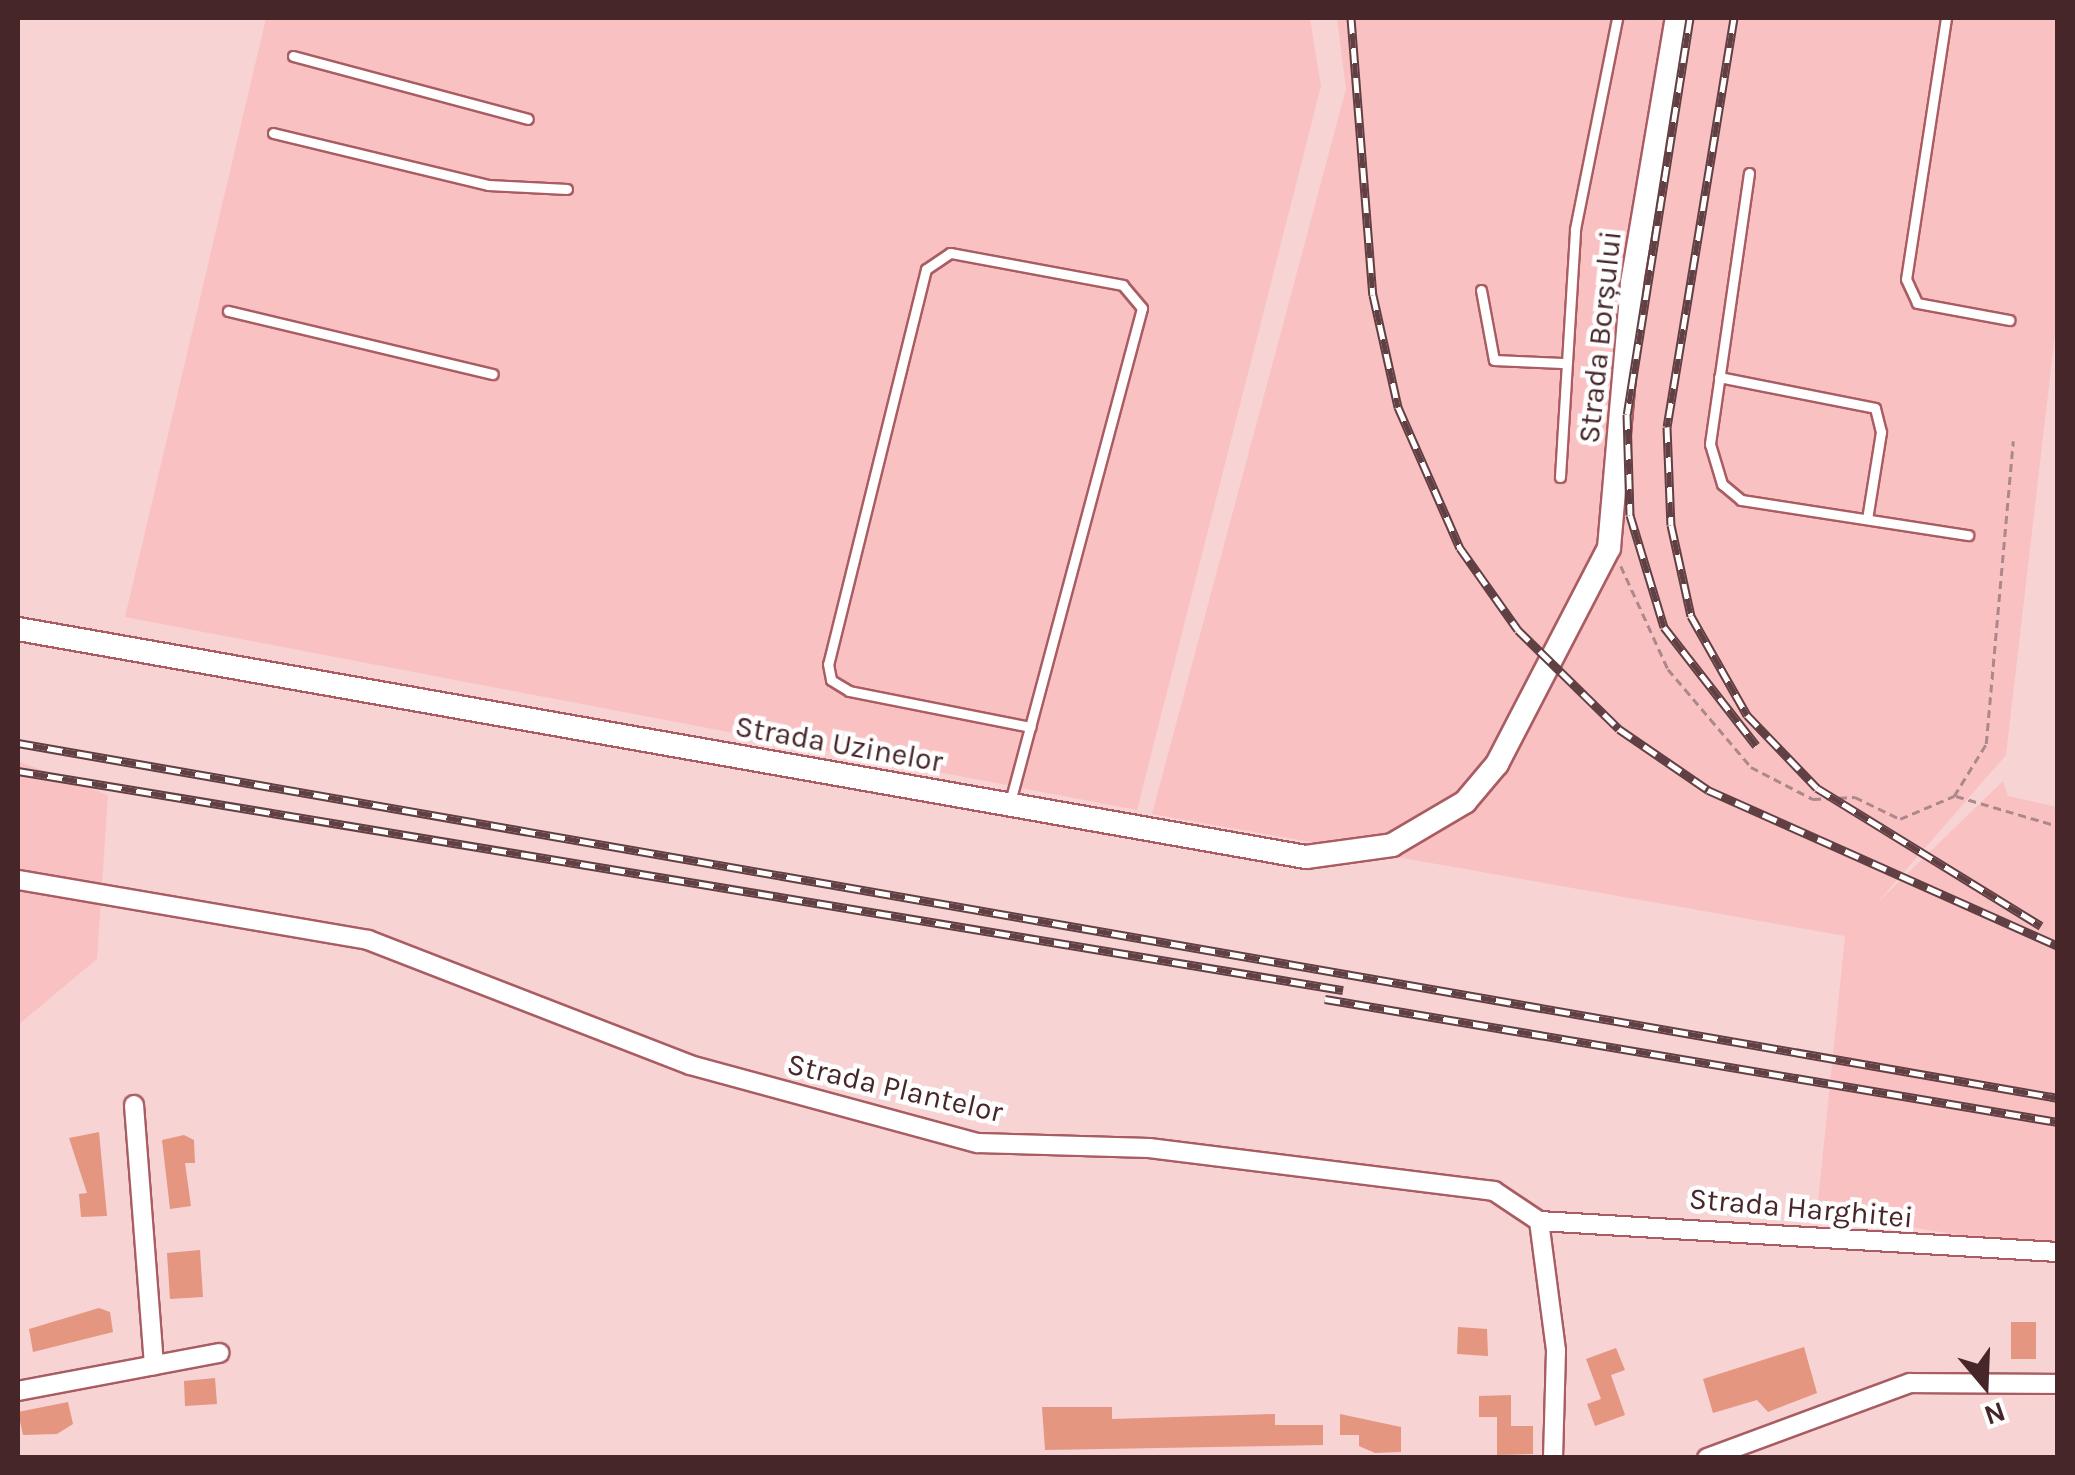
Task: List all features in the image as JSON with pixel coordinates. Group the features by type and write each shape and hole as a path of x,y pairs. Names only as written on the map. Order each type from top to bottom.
{"street":[{"name":"Strada Borșului","path":"1556,652 1609,548 1632,283 1677,18"},
{"name":"Strada Uzinelor","path":"18,630 1306,857 1392,845 1465,802 1498,764 1556,652"},
{"name":"Strada Plantelor","path":"18,880 368,940 690,1065 978,1143 1149,1148 1494,1191 1539,1221"},
{"path":"134,1104 154,1365"},
{"name":"Strada Harghitei","path":"1539,1221 2058,1252"},
{"path":"1539,1221 1556,1351 1552,1458"},
{"path":"18,1391 219,1353"},
{"path":"1707,1458 1910,1384 2058,1384"}],"lane":[{"path":"1560,477 1562,363 1575,229 1617,18"},
{"path":"1946,18 1906,279 1917,303 2009,320"},
{"path":"293,56 528,119"},
{"path":"274,133 488,185 567,189"},
{"path":"1749,173 1710,444 1722,484 1741,500 1968,535"},
{"path":"1010,805 1142,308 1122,285 950,253 926,270 828,664 831,680 849,691 1030,728"},
{"path":"1481,290 1494,360 1562,363"},
{"path":"228,312 493,374"},
{"path":"1719,377 1875,408 1880,432 1866,520"}],"path":[{"path":"1609,548 1668,669 1751,768 1812,798 1855,796 1900,819 1954,796 1986,744 2014,441"},
{"path":"1954,796 2058,826"}],"shaded area":[{"path":"266,18 1310,18 1321,86 1137,810 125,617"},
{"path":"1337,18 2057,18 2057,317 2006,755 1877,903 2003,781 2008,796 2057,807 2057,1251 1817,1212 1845,936 1152,814 1346,89"},
{"path":"18,761 108,795 97,959 18,1025"}],"building":[{"path":"99,1132 107,1216 81,1217 79,1194 87,1193 69,1138"},
{"path":"184,1135 194,1140 195,1163 185,1163 191,1206 170,1209 162,1140"},
{"path":"200,1250 203,1297 170,1299 167,1253"},
{"path":"99,1308 110,1312 113,1332 33,1352 29,1329"},
{"path":"2011,1322 2036,1322 2036,1359 2011,1359"},
{"path":"1458,1327 1487,1329 1488,1356 1457,1354"},
{"path":"1804,1347 1817,1393 1768,1412 1757,1400 1713,1413 1703,1379"},
{"path":"1616,1348 1625,1370 1611,1375 1625,1415 1595,1426 1587,1404 1601,1399 1586,1359"},
{"path":"215,1378 217,1404 185,1406 184,1381"},
{"path":"1511,1395 1511,1426 1533,1426 1533,1454 1497,1455 1497,1417 1479,1417 1479,1396"},
{"path":"68,1402 73,1424 57,1434 23,1435 18,1412"},
{"path":"1042,1407 1112,1407 1112,1419 1275,1414 1275,1425 1323,1425 1323,1445 1045,1450"},
{"path":"1340,1414 1401,1427 1401,1452 1375,1453 1359,1446 1359,1435 1340,1435"}],"railway":[{"path":"1351,18 1373,295 1398,407 1460,548 1518,630 1619,729 1708,790 2058,946"},
{"path":"1690,18 1627,414 1630,515 1664,627 1756,745"},
{"path":"1734,18 1667,427 1671,525 1691,616 1747,715 1817,788 2041,926"},
{"path":"18,743 2058,1098"},
{"path":"18,771 1343,990"},
{"path":"1325,999 2058,1122"}]}
